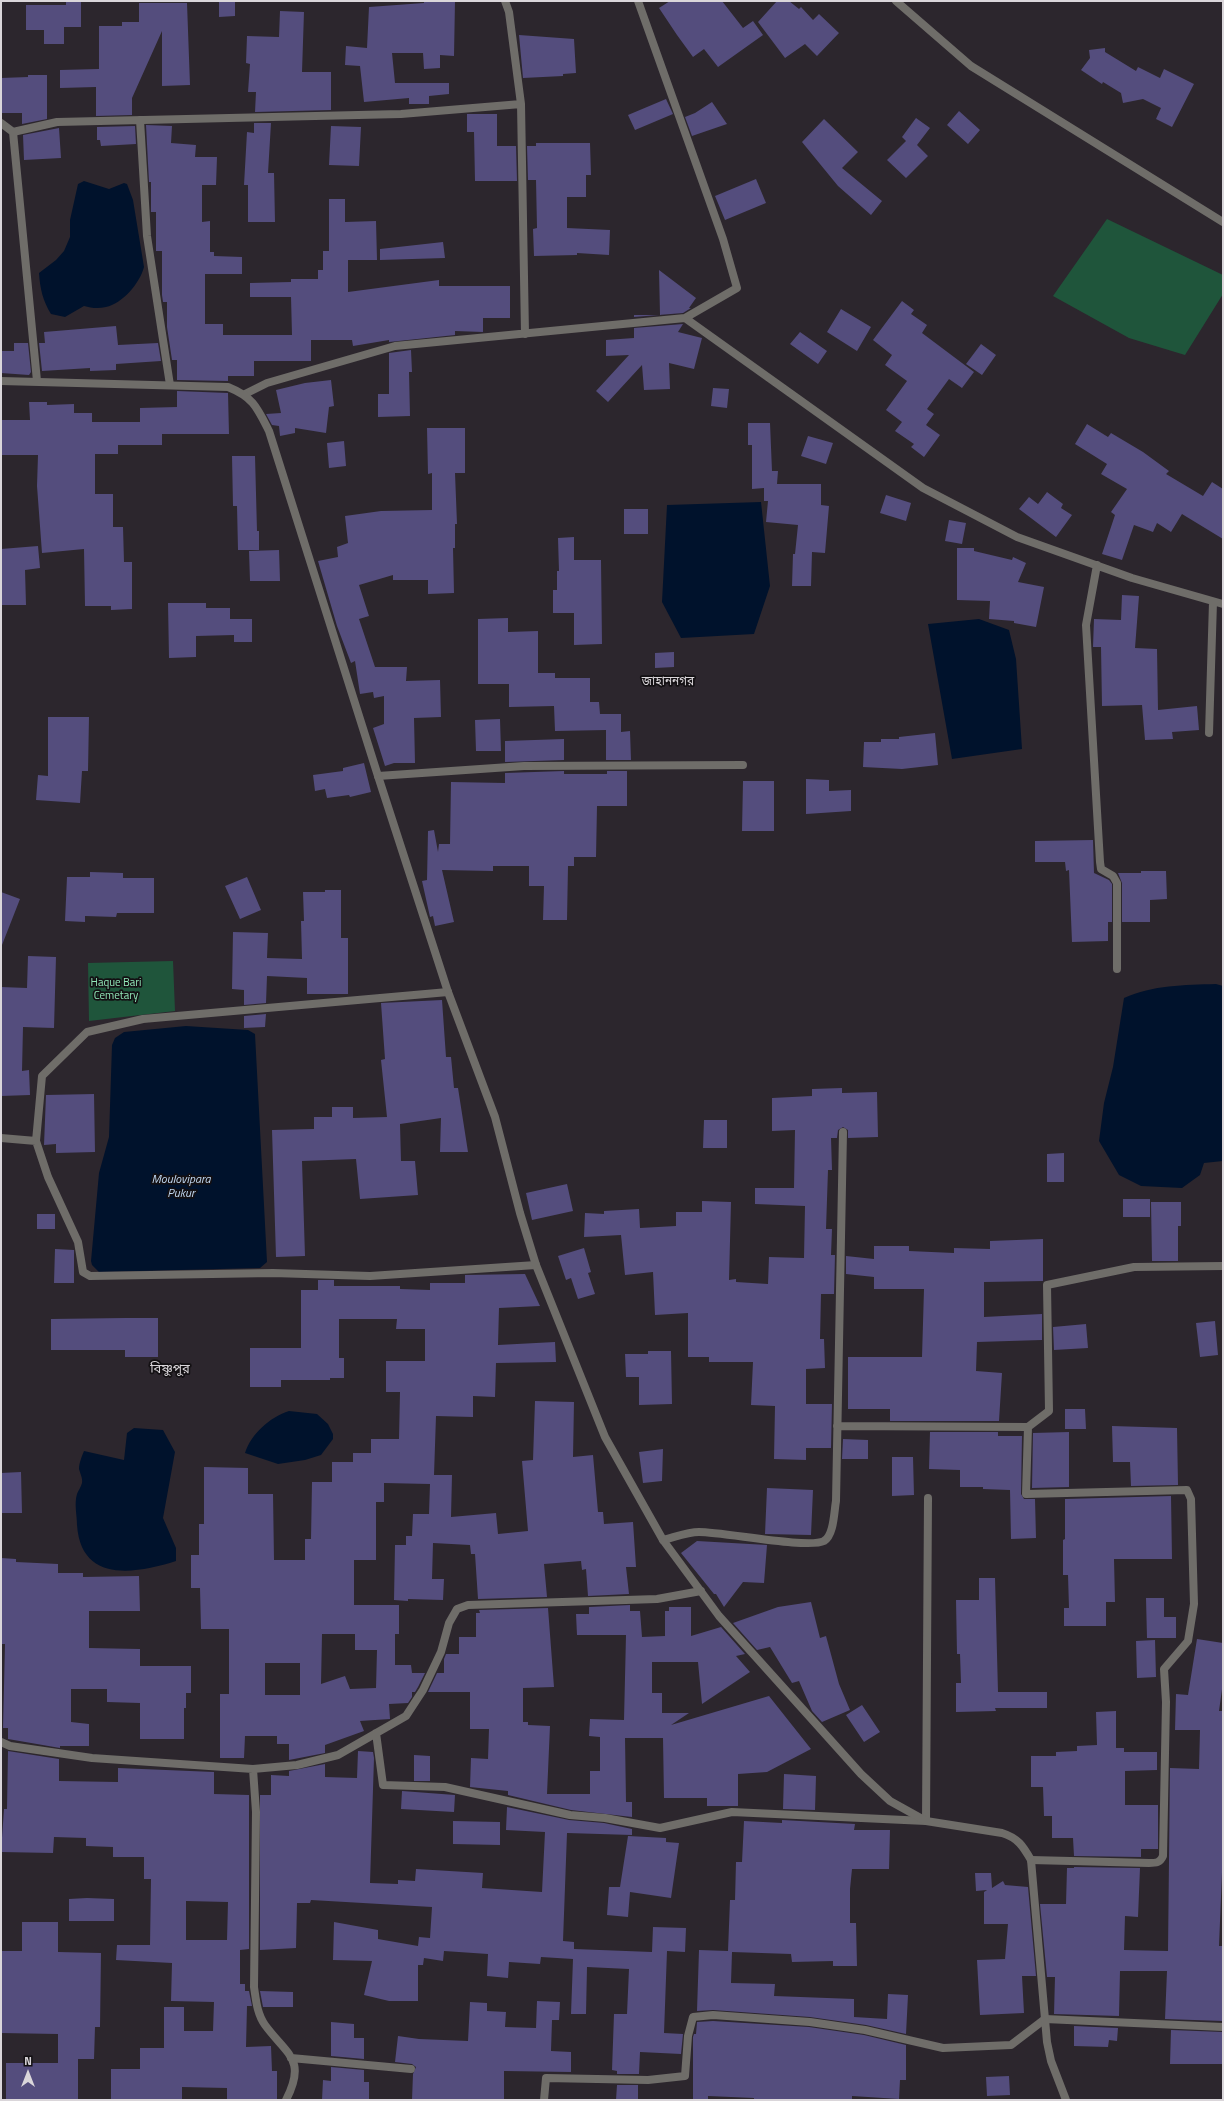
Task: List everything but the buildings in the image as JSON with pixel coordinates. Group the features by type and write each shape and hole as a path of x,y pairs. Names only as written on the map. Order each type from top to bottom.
{"street":[{"path":"505,1 509,12 521,104 525,334"},
{"path":"245,394 267,383 395,346 685,318 737,288 723,239 638,1"},
{"path":"896,1 971,66 1223,222"},
{"path":"1,124 13,132 57,122 401,114 521,104"},
{"path":"140,120 147,236 170,385"},
{"path":"13,132 37,381"},
{"path":"685,318 923,488 1017,537 1161,587 1223,604"},
{"path":"1,381 228,387 245,394 259,411 268,431 448,992 495,1118 520,1213 536,1265 605,1438 664,1540 719,1616 861,1774 890,1801 926,1821"},
{"path":"1097,565 1086,625 1100,862 1101,869 1112,876 1117,883 1117,969"},
{"path":"1209,733 1213,602"},
{"path":"378,776 524,766 743,765"},
{"path":"448,992 143,1019 87,1032 42,1076 36,1141 48,1177 78,1242 83,1272 90,1276 273,1273 370,1276 536,1265"},
{"path":"664,1540 698,1532 749,1536 794,1543 817,1543 830,1535 836,1501 843,1132"},
{"path":"1,1138 36,1141"},
{"path":"837,1426 1028,1426 1049,1411 1047,1285 1134,1266 1223,1266"},
{"path":"1028,1426 1026,1494 1187,1490 1191,1499 1194,1604 1188,1641 1164,1669 1166,1702 1163,1856 1161,1860 1156,1863 1031,1860"},
{"path":"926,1821 928,1498"},
{"path":"1,1742 10,1746 92,1758 253,1769 320,1761 338,1755 406,1716 423,1690 441,1652 449,1623 457,1609 468,1605 657,1599 701,1591"},
{"path":"376,1733 383,1785 445,1787 570,1815 605,1818 660,1828 732,1812 926,1821 1012,1837 1021,1844 1031,1860 1044,2019 1051,2061 1066,2100"},
{"path":"253,1769 256,1812 254,1987 257,2008 265,2024 289,2052 296,2069 294,2086 286,2100"},
{"path":"544,2100 546,2078 648,2080 685,2076 688,2036 693,2017 713,2015 810,2022 865,2030 943,2048 1011,2045 1044,2019 1223,2027"},
{"path":"291,2058 411,2068"}],"green space":[{"path":"1107,219 1223,275 1223,294 1185,355 1129,338 1053,296"},
{"name":"Haque Bari Cemetary","path":"173,961 175,1011 89,1021 88,963"}],"water":[{"path":"84,181 109,189 124,183 127,184 133,200 144,267 139,280 130,292 118,302 103,308 84,306 65,317 51,314 42,295 39,273 56,260 64,251 70,237 70,220 78,184"},
{"path":"761,502 770,586 754,634 681,638 662,602 667,505"},
{"path":"979,619 1009,630 1016,659 1022,749 952,759 928,624"},
{"path":"1216,984 1223,986 1223,1161 1204,1163 1200,1175 1182,1188 1141,1186 1119,1175 1099,1141 1104,1103 1113,1067 1124,998 1146,990 1157,988 1180,985"},
{"name":"Moulovipara Pukur","path":"186,1026 248,1030 255,1034 267,1262 260,1268 99,1272 92,1265 91,1261 99,1173 109,1137 112,1045 115,1038 124,1032"},
{"path":"289,1411 317,1414 328,1424 333,1434 333,1439 321,1455 305,1460 278,1464 245,1453 252,1439 262,1427 275,1417"},
{"path":"134,1428 163,1430 175,1452 163,1518 176,1548 176,1561 144,1569 128,1571 113,1570 99,1565 88,1557 81,1544 77,1525 76,1506 76,1498 82,1481 79,1467 84,1451 124,1460 127,1433"}],"district":[{"name":"জাহাননগর","path":"668,682"},
{"name":"বিষ্ণুপুর","path":"170,1370"}]}
